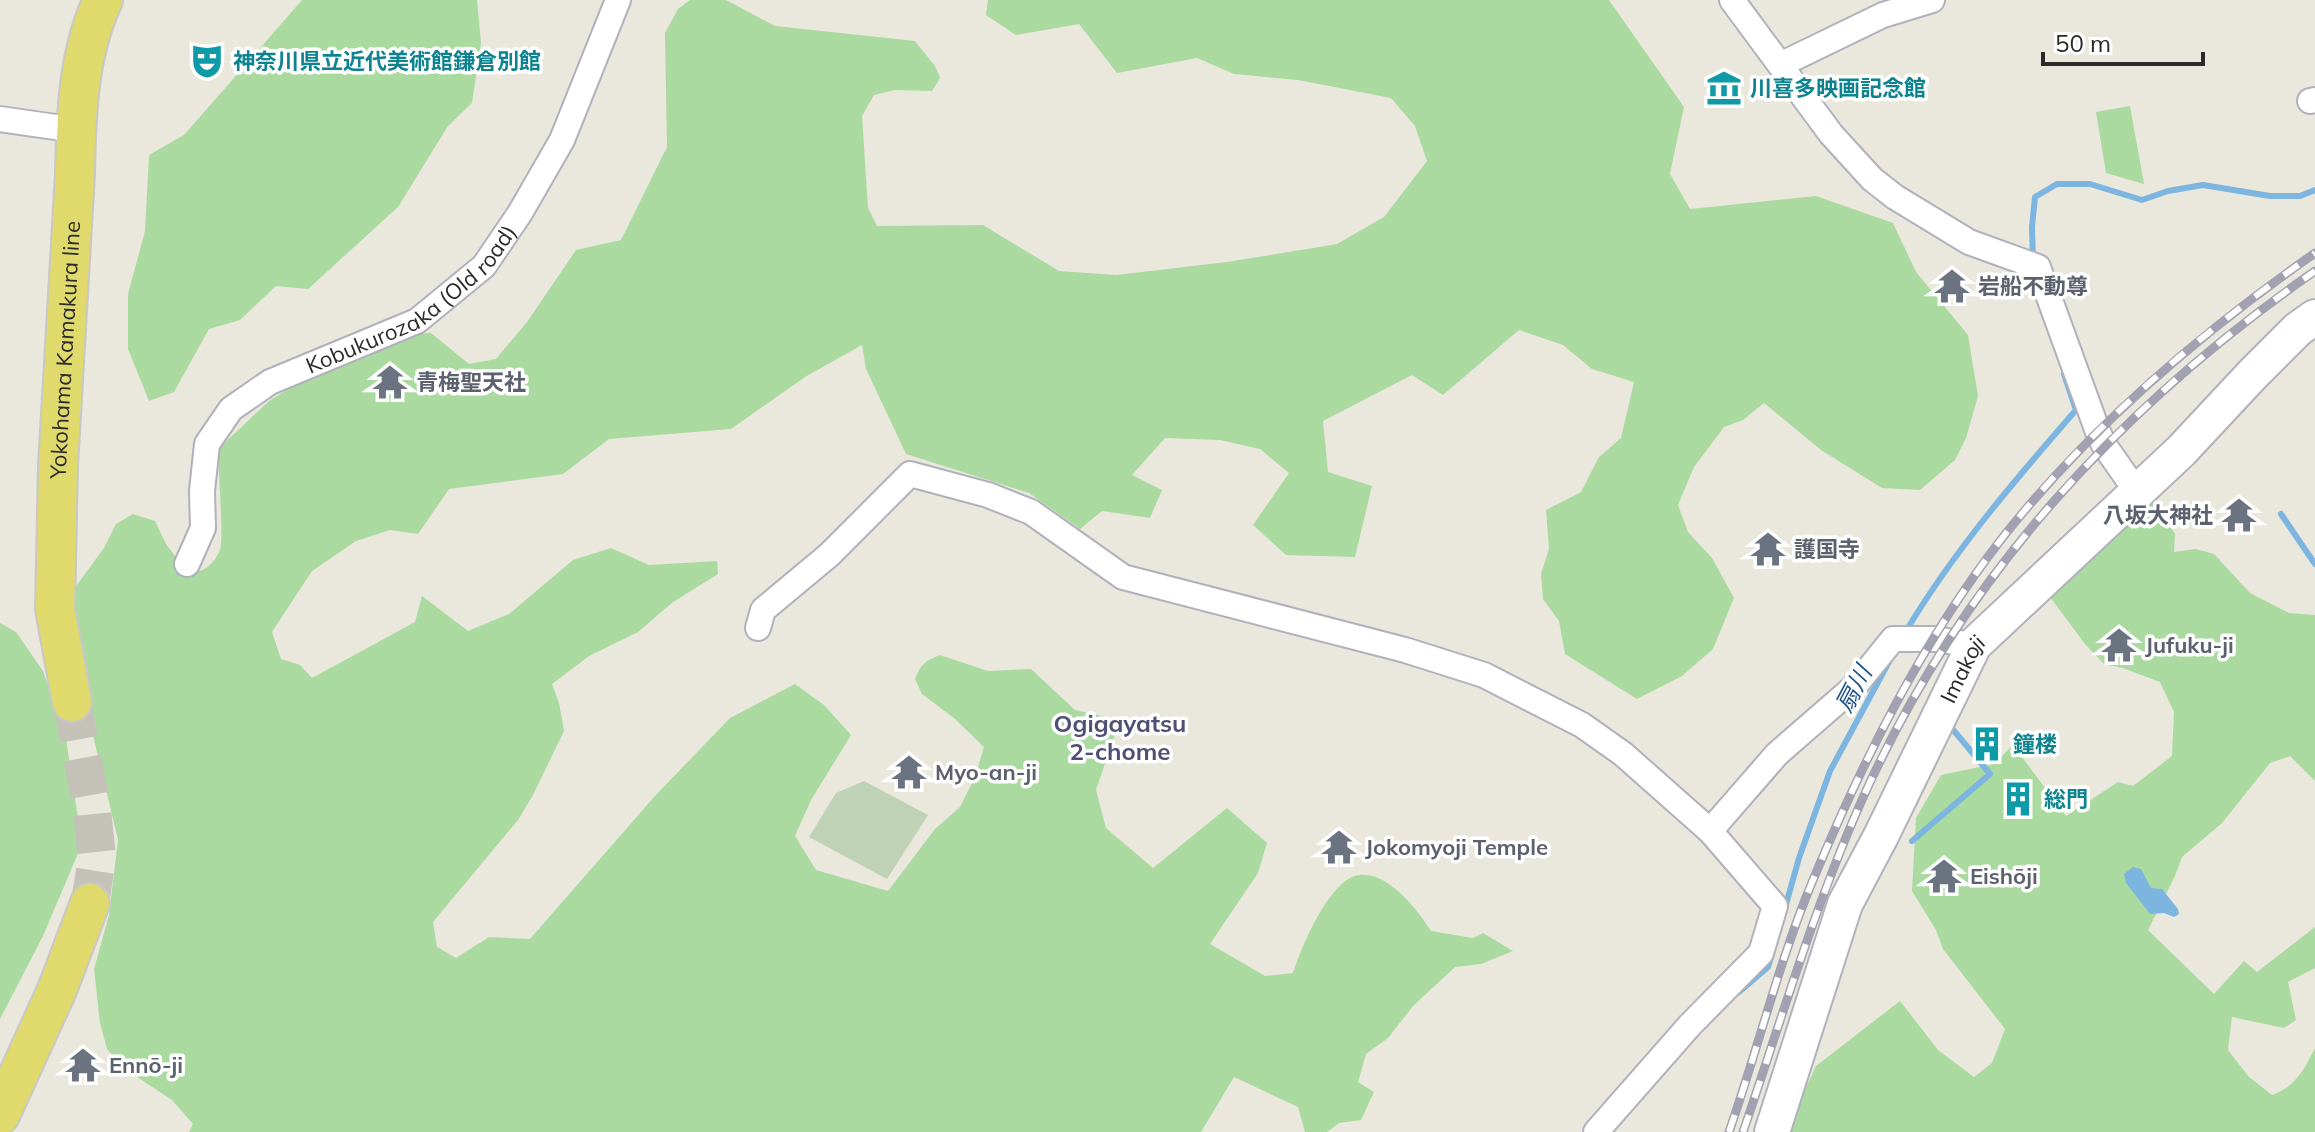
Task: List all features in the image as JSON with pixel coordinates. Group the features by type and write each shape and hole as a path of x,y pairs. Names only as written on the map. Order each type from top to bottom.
{"main road":[{"name":"Yokohama Kamakura line","path":"72,702 55,609 58,466 76,130 87,45 103,0"},
{"path":"0,1115 57,990 90,903"}],"street":[{"name":"Kobukurozaka (Old road)","path":"187,564 203,528 202,491 207,444 231,409 270,382 417,321 484,266 520,213 562,140 618,0"},
{"path":"1732,0 1831,134 1872,179 1895,197 1969,242 2038,267 2098,432 2137,492"},
{"path":"1782,64 1883,15 1932,0"},
{"path":"0,119 76,130"},
{"name":"Imakoji","path":"1772,1132 1845,904 1974,645 2181,451 2298,329 2315,317"},
{"path":"758,628 763,610 829,555 910,474 988,495 1031,512 1123,577 1405,650 1484,675 1582,725 1623,754 1710,831 1775,906 1761,953 1690,1025 1596,1132"},
{"path":"1710,831 1777,754 1854,687 1893,639 1950,640 1974,645"}],"green space":[{"path":"302,0 477,0 481,43 472,103 448,126 398,207 308,289 276,286 240,320 209,329 174,392 149,401 128,349 128,294 145,231 149,155 184,135"},
{"path":"690,0 726,0 775,26 915,41 935,66 940,78 932,91 895,90 874,95 862,116 868,208 877,226 983,225 1059,271 1116,275 1227,262 1337,244 1384,217 1427,161 1415,126 1391,98 1298,80 1234,74 1197,58 1117,73 1079,24 1016,35 986,15 988,0 1609,0 1684,107 1670,174 1690,209 1816,196 1893,223 1916,272 1968,335 1978,396 1966,438 1955,460 1920,490 1882,488 1821,450 1764,403 1743,420 1724,427 1694,467 1678,505 1688,532 1712,558 1734,598 1713,649 1682,676 1637,699 1565,654 1559,621 1543,599 1541,574 1549,549 1546,510 1581,492 1599,457 1621,438 1634,382 1592,369 1563,345 1519,330 1443,395 1412,375 1323,421 1328,472 1372,486 1355,557 1286,555 1253,525 1289,473 1260,449 1220,440 1165,438 1132,475 1162,490 1150,518 1102,511 1080,529 1029,493 906,454 866,369 862,345 805,377 731,429 609,439 563,474 449,489 418,534 390,530 356,541 312,571 272,632 281,659 300,665 312,678 415,622 422,596 468,631 509,614 573,560 611,548 649,565 717,561 718,574 673,602 638,632 589,656 552,684 564,731 533,795 518,820 433,922 437,947 456,958 489,937 530,939 654,797 730,718 795,684 824,705 851,735 811,800 795,836 816,870 888,891 935,829 960,807 975,777 984,747 955,719 922,694 915,679 917,674 924,664 940,655 988,671 1031,669 1075,710 1120,720 1096,790 1106,828 1153,868 1227,808 1267,843 1258,873 1210,944 1265,976 1293,973 1321,911 1344,882 1356,876 1369,875 1394,888 1431,931 1473,938 1483,933 1513,951 1481,964 1455,967 1413,1006 1388,1038 1366,1054 1358,1082 1374,1092 1361,1120 1339,1123 1327,1132 1305,1132 1298,1107 1234,1077 1201,1132 189,1132 193,1124 172,1100 122,1067 107,1049 100,1023 94,969 109,915 118,840 91,727 71,593 104,548 116,524 133,514 155,521 166,544 187,572 198,572 211,564 221,543 218,449 269,401 304,379 402,335 431,333 469,364 496,359 527,322 576,250 621,240 667,147 665,33 678,9"},
{"path":"2130,106 2144,184 2106,173 2096,112"},
{"path":"2152,499 2175,534 2174,552 2196,549 2214,554 2250,593 2289,613 2315,615 2315,781 2290,756 2270,763 2222,823 2182,857 2148,930 2214,994 2244,961 2257,972 2315,927 2315,968 2288,982 2296,1020 2284,1028 2232,1017 2228,1050 2249,1077 2272,1095 2298,1076 2315,1048 2315,1132 1785,1132 1816,1066 1900,1001 1938,1050 1974,1077 1992,1063 2005,1029 1943,949 1936,930 1912,891 1916,818 1941,775 1994,764 2013,745 2066,816 2118,782 2133,786 2172,756 2174,712 2160,682 2104,664 2050,597"},
{"path":"0,623 16,632 43,671 66,739 82,844 43,936 0,1019"},
{"path":"864,781 928,815 887,879 809,837 836,793"}],"water":[{"path":"2133,867 2141,869 2151,888 2162,889 2179,914 2174,917 2164,913 2150,914 2126,883 2124,874"}],"waterway":[{"path":"2033,260 2035,197 2057,184 2090,184 2142,200 2168,191 2203,185 2270,196 2300,196 2315,190"},
{"name":"扇川","path":"1906,631 1965,544 2076,410 2064,374"},
{"path":"2281,514 2315,564"},
{"name":"扇川","path":"1785,908 1830,771 1891,658"},
{"path":"1912,841 1990,774 1950,726"},
{"name":"扇川","path":"1739,992 1768,967 1772,954"}],"tunnel":[{"path":"72,702 92,810 97,858 90,903"}],"railway":[{"path":"1729,1132 1813,880 1897,702 1974,576 2037,496 2148,384 2230,316 2315,253"},
{"path":"1743,1132 1800,960 1848,833 1906,712 1951,637 2000,567 2055,500 2114,438 2177,379 2244,323 2315,271"}],"place":[{"name":"神奈川県立近代美術館鎌倉別館","path":"207,61"},
{"name":"川喜多映画記念館","path":"1724,88"},
{"name":"岩船不動尊","path":"1952,286"},
{"name":"青梅聖天社","path":"390,382"},
{"name":"八坂大神社","path":"2239,515"},
{"name":"護国寺","path":"1768,549"},
{"name":"Jufuku-ji","path":"2119,645"},
{"name":"鐘楼","path":"1987,744"},
{"name":"Myo-an-ji","path":"909,772"},
{"name":"総門","path":"2018,799"},
{"name":"Jokomyoji Temple","path":"1339,847"},
{"name":"Eishōji","path":"1944,876"},
{"name":"Ennō-ji","path":"83,1065"}],"district":[{"name":"Ogigayatsu 2-chome","path":"1120,738"}]}
